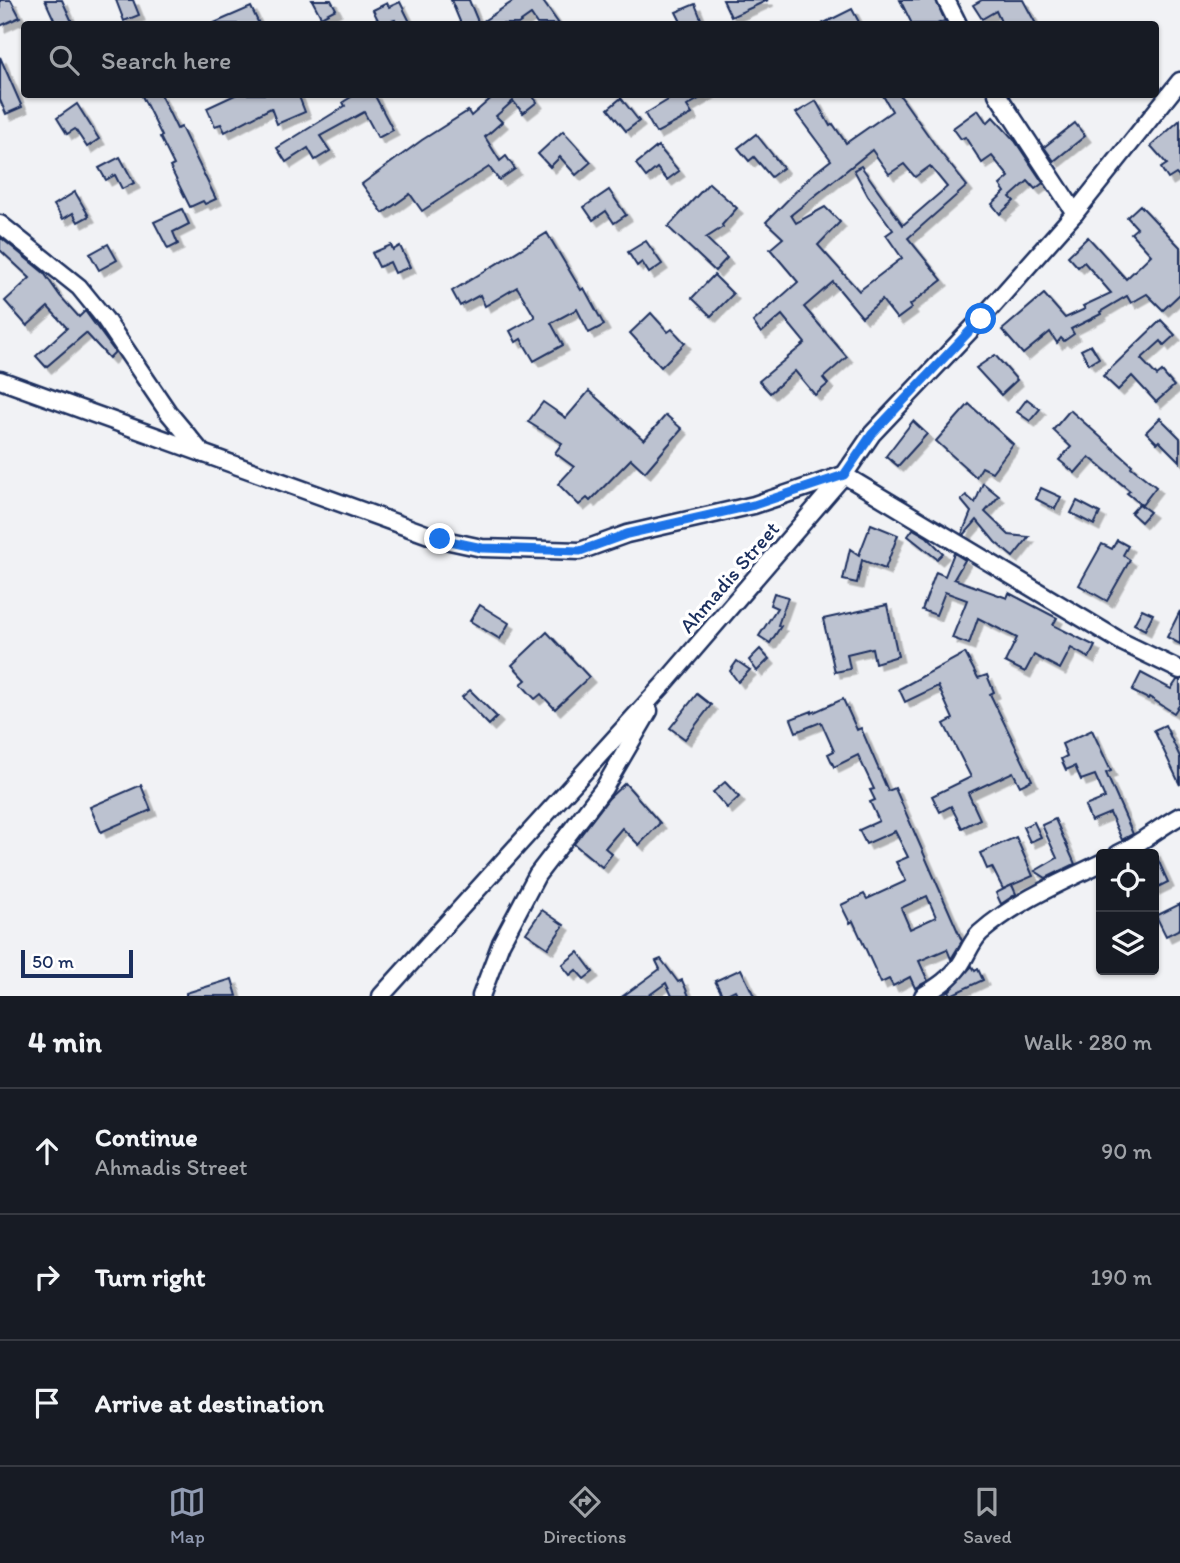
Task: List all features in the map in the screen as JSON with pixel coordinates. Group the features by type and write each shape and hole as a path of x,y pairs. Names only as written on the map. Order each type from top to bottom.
{"street":[{"path":"946,0 956,21"},
{"name":"Ahmadis Street","path":"381,996 664,684 844,475 872,434 981,319 1075,213 1180,81"},
{"path":"1000,98 1075,213"},
{"path":"0,224 79,287 105,319 168,412 205,456"},
{"path":"0,380 440,539 482,548 580,551 627,534 754,505 844,475 1122,642 1180,670"},
{"path":"481,996 501,943 537,875 604,788 664,684"},
{"path":"1128,849 1180,816"},
{"path":"923,996 943,984 960,965 976,937 999,917 1096,865"}],"building":[{"path":"0,0 11,0 20,17 0,26"},
{"path":"45,0 62,0 72,21 55,21"},
{"path":"116,0 133,0 139,15 124,21"},
{"path":"312,0 331,0 336,9 321,17"},
{"path":"451,0 469,0 478,21 460,21"},
{"path":"515,0 542,0 557,21 535,21 531,15 522,21 484,21"},
{"path":"723,0 768,0 731,17"},
{"path":"900,0 936,0 945,21 910,21"},
{"path":"982,0 1023,0 1034,21 1001,21 996,11 982,19 973,5"},
{"path":"400,2 410,21 378,21 373,10 387,3 389,7"},
{"path":"695,4 702,21 680,21 676,12"},
{"path":"251,7 258,21 219,21"},
{"path":"852,9 858,21 828,21"},
{"path":"0,57 22,107 6,114 0,100"},
{"path":"143,98 162,98 177,129 181,127 216,199 190,207 170,167 174,165 160,137 162,136"},
{"path":"228,98 300,98 305,112 277,124 271,108 225,132 221,124 215,126 207,108"},
{"path":"350,98 376,98 393,130 378,138 364,112 320,136 330,151 315,160 308,148 286,162 277,148 345,106 343,102"},
{"path":"491,98 534,98 537,102 523,113 513,101 496,116 502,122 485,137 500,161 506,156 515,169 499,180 489,167 422,211 410,194 383,213 362,184 422,140 468,111 471,116"},
{"path":"621,98 639,121 626,131 608,109"},
{"path":"671,98 700,98 687,106 692,114 656,133 645,114"},
{"path":"884,98 902,98 967,186 908,238 942,280 897,319 882,300 862,317 833,282 804,307 847,357 823,378 828,384 815,395 795,371 770,393 759,381 805,343 782,315 761,333 753,322 798,282 770,249 783,238 766,222 812,175 831,160 796,113 816,101 830,126 833,124 846,143 892,111","holes":["872,150 889,174 904,164 915,177 930,166 947,187 903,225 861,166 854,170 868,196 893,230 886,235 902,258 859,291 818,245 840,222 825,207 796,223 791,215"]},
{"path":"77,104 99,139 87,147 75,129 67,134 57,118"},
{"path":"978,110 987,123 993,117 1015,141 1043,183 1035,189 1028,181 1010,197 1014,201 1000,214 992,204 1005,192 1000,185 1009,177 992,156 982,163 965,137 961,139 953,128"},
{"path":"1180,120 1180,178 1176,174 1168,179 1161,168 1167,164 1151,146"},
{"path":"1075,123 1085,136 1054,161 1044,147"},
{"path":"563,131 591,162 576,175 560,157 550,167 538,154"},
{"path":"756,134 783,168 771,177 754,157 749,161 738,148"},
{"path":"658,146 679,171 667,180 657,168 646,177 636,164"},
{"path":"120,157 134,183 122,189 115,175 106,180 99,168"},
{"path":"709,183 737,208 723,227 706,238 727,258 715,271 668,227"},
{"path":"609,190 626,215 614,223 606,211 593,220 584,207"},
{"path":"75,192 89,216 78,222 73,213 63,219 54,205"},
{"path":"1140,205 1180,247 1180,294 1163,310 1147,294 1131,303 1127,296 1100,312 1101,314 1071,329 1074,334 1064,341 1061,338 1057,343 1050,332 1023,354 1002,330 1044,294 1065,318 1111,293 1084,262 1078,267 1068,256 1088,237 1126,279 1151,255 1131,233 1137,228 1127,217"},
{"path":"182,209 189,224 173,232 178,244 168,249 154,222"},
{"path":"547,233 581,290 584,288 604,325 589,333 577,309 551,323 563,345 534,361 521,339 516,342 510,331 535,317 517,287 485,306 480,295 460,306 452,291"},
{"path":"0,237 44,273 79,317 85,311 115,352 109,358 86,333 46,367 36,356 67,328 48,307 27,326 5,301 30,278 0,250"},
{"path":"646,241 662,264 649,273 642,262 637,266 628,252"},
{"path":"108,244 117,260 99,270 90,254"},
{"path":"391,245 393,250 400,246 410,267 395,273 390,262 379,267 372,253"},
{"path":"714,275 733,294 711,316 692,298"},
{"path":"651,313 668,332 672,329 685,343 661,367 630,333"},
{"path":"1161,320 1175,335 1164,345 1161,341 1141,359 1157,376 1162,372 1174,386 1156,402 1132,376 1118,390 1103,376"},
{"path":"1091,345 1099,358 1089,364 1081,350"},
{"path":"995,355 1017,380 1001,395 976,368"},
{"path":"589,391 644,440 666,415 682,429 645,472 631,459 590,501 587,498 579,505 558,484 574,467 555,453 562,443 528,422 543,402 566,418"},
{"path":"1027,399 1040,409 1030,421 1017,412"},
{"path":"969,404 1013,444 992,472 982,467 976,477 936,441"},
{"path":"1070,410 1156,487 1142,505 1127,493 1130,491 1089,457 1075,473 1059,460 1071,447 1053,430"},
{"path":"1160,418 1180,438 1180,462 1146,432"},
{"path":"913,421 927,434 898,466 886,456"},
{"path":"983,483 999,496 985,512 1009,535 1029,537 1013,557 995,542 977,520 962,534 971,512 961,500 966,495 975,503"},
{"path":"1041,488 1061,497 1055,509 1036,499"},
{"path":"1077,501 1100,513 1094,525 1071,513"},
{"path":"1139,504 1150,512 1141,522 1131,513"},
{"path":"871,524 898,535 885,569 862,560 857,583 843,580 850,549 859,555"},
{"path":"913,529 927,537 943,553 937,559 908,536"},
{"path":"1117,540 1128,546 1123,555 1130,560 1107,601 1079,585 1102,544 1112,549"},
{"path":"954,553 965,560 954,579 1007,598 1009,593 1057,618 1053,625 1095,646 1089,658 1071,648 1060,669 1034,655 1025,672 1005,662 1017,638 978,618 969,644 952,638 967,600 945,592 936,615 922,610 936,572 945,576"},
{"path":"774,593 788,597 778,625 781,626 770,643 759,636 777,608 770,605"},
{"path":"480,605 509,623 500,639 470,621"},
{"path":"887,605 898,656 875,663 872,648 847,654 850,669 835,672 823,619"},
{"path":"1142,609 1153,614 1145,630 1134,624"},
{"path":"1180,611 1180,644 1167,637"},
{"path":"547,632 589,677 555,709 541,694 535,699 521,684 526,680 512,665"},
{"path":"760,649 769,659 757,671 749,660"},
{"path":"965,653 978,678 987,675 994,692 990,694 1032,780 1020,786 1013,772 968,793 980,819 962,828 951,806 940,812 932,796 971,777 944,724 953,719 938,686 905,702 899,689"},
{"path":"737,661 750,670 738,682 730,671"},
{"path":"1141,673 1171,689 1177,680 1180,680 1180,704 1174,713 1149,697 1148,699 1132,691"},
{"path":"470,690 497,717 489,725 462,697"},
{"path":"697,694 711,705 685,739 670,728"},
{"path":"843,699 857,730 861,728 888,791 895,788 962,941 951,959 947,949 919,961 928,981 915,988 910,977 893,986 889,979 881,983 853,921 850,923 841,905 864,894 867,899 906,881 896,862 908,857 895,831 866,844 859,830 879,821 870,802 875,800 870,790 874,789 858,755 834,767 828,754 834,751 821,722 796,732 791,719","holes":["927,896 936,917 910,929 901,908"]},
{"path":"1165,725 1180,757 1180,785 1154,730"},
{"path":"1092,730 1111,771 1106,773 1133,834 1122,840 1110,813 1091,821 1085,806 1105,798 1095,775 1081,780 1075,766 1066,770 1061,759 1067,756 1062,744"},
{"path":"725,782 739,797 727,808 713,792"},
{"path":"625,783 660,823 639,845 622,828 605,848 612,854 602,867 574,844 609,798"},
{"path":"141,785 151,810 101,832 90,807"},
{"path":"1055,819 1075,864 1046,878 1035,871 1057,858 1042,825"},
{"path":"1034,822 1041,837 1030,842 1023,827"},
{"path":"1016,837 1033,876 1003,889 992,867 987,869 980,853"},
{"path":"1159,862 1168,882 1159,886"},
{"path":"1012,885 1016,894 1001,904 996,893"},
{"path":"1180,904 1180,929 1166,936 1159,922 1159,914"},
{"path":"542,910 564,925 548,948 526,933"},
{"path":"578,952 593,972 584,979 576,970 570,975 562,965"},
{"path":"661,959 678,982 682,980 689,996 672,996 666,983 648,996 623,996 660,969 656,961"},
{"path":"972,966 975,971 978,969 983,980 951,995 949,991"},
{"path":"741,969 754,996 738,996 735,990 723,996 715,981"},
{"path":"232,979 237,996 186,996 186,993"}],"route":[{"path":"440,539 482,548 580,551 627,534 754,505 844,475 872,434 981,319"}]}
